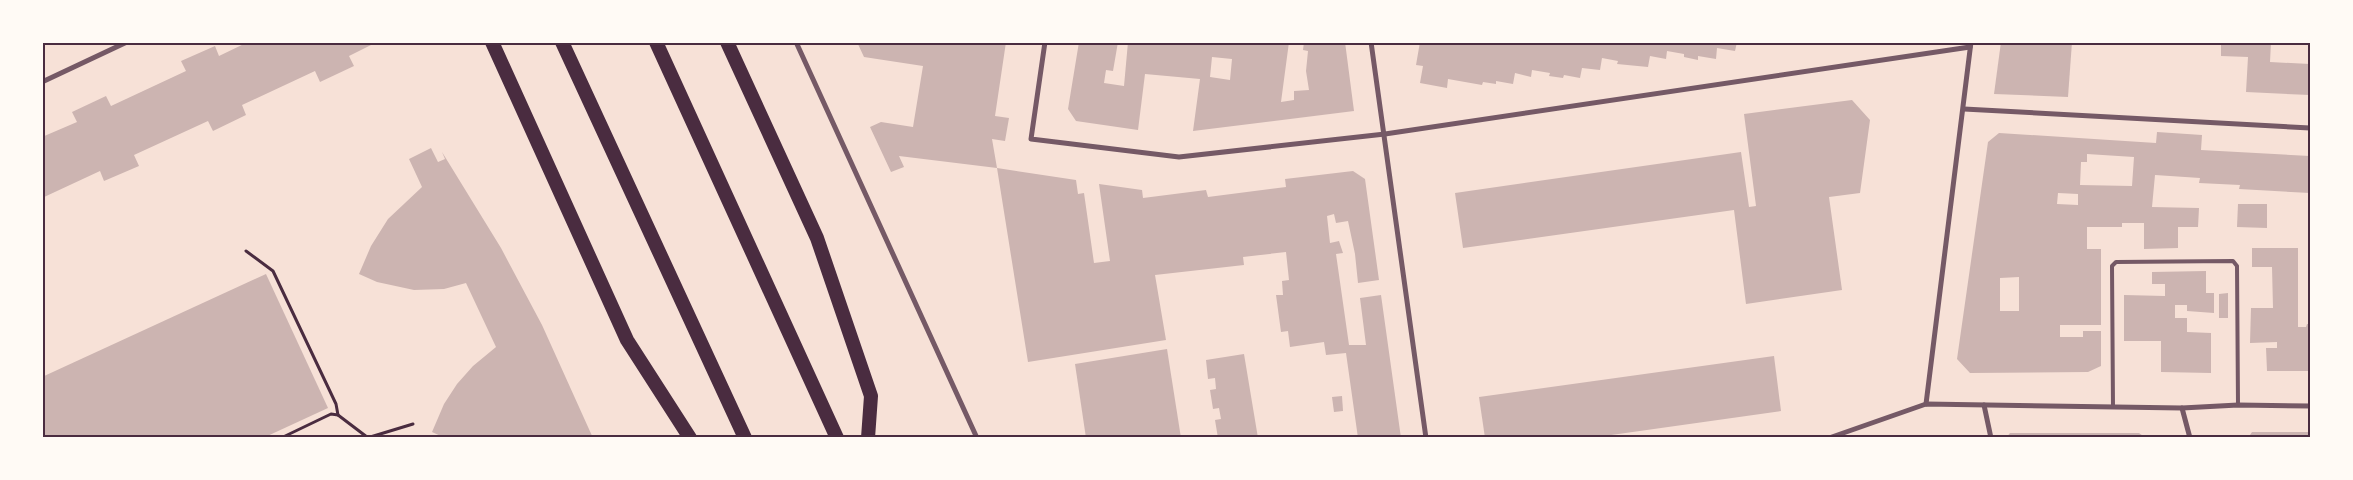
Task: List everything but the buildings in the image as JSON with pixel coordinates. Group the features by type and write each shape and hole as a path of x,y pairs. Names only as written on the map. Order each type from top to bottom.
{"highway":[{"path":"492,42 626,340 690,438"},
{"path":"562,42 745,438"},
{"path":"656,42 837,438"},
{"path":"726,42 817,238 871,396 868,438"}],"street":[{"path":"42,82 127,42"},
{"path":"796,42 977,438"},
{"path":"1045,42 1031,139 1180,157 1385,134 1971,45 1926,404"},
{"path":"1371,42 1426,438"},
{"path":"1964,109 2310,128"},
{"path":"1829,438 1926,404 2182,408 2238,405 2310,406"},
{"path":"1984,405 1991,438"},
{"path":"2182,408 2190,438"}],"lane":[{"path":"2113,407 2112,266 2116,262 2233,261 2237,266 2238,405"}],"path":[{"path":"246,251 273,271 336,404 338,415"},
{"path":"281,438 331,414 338,415 367,437 413,424"}]}
